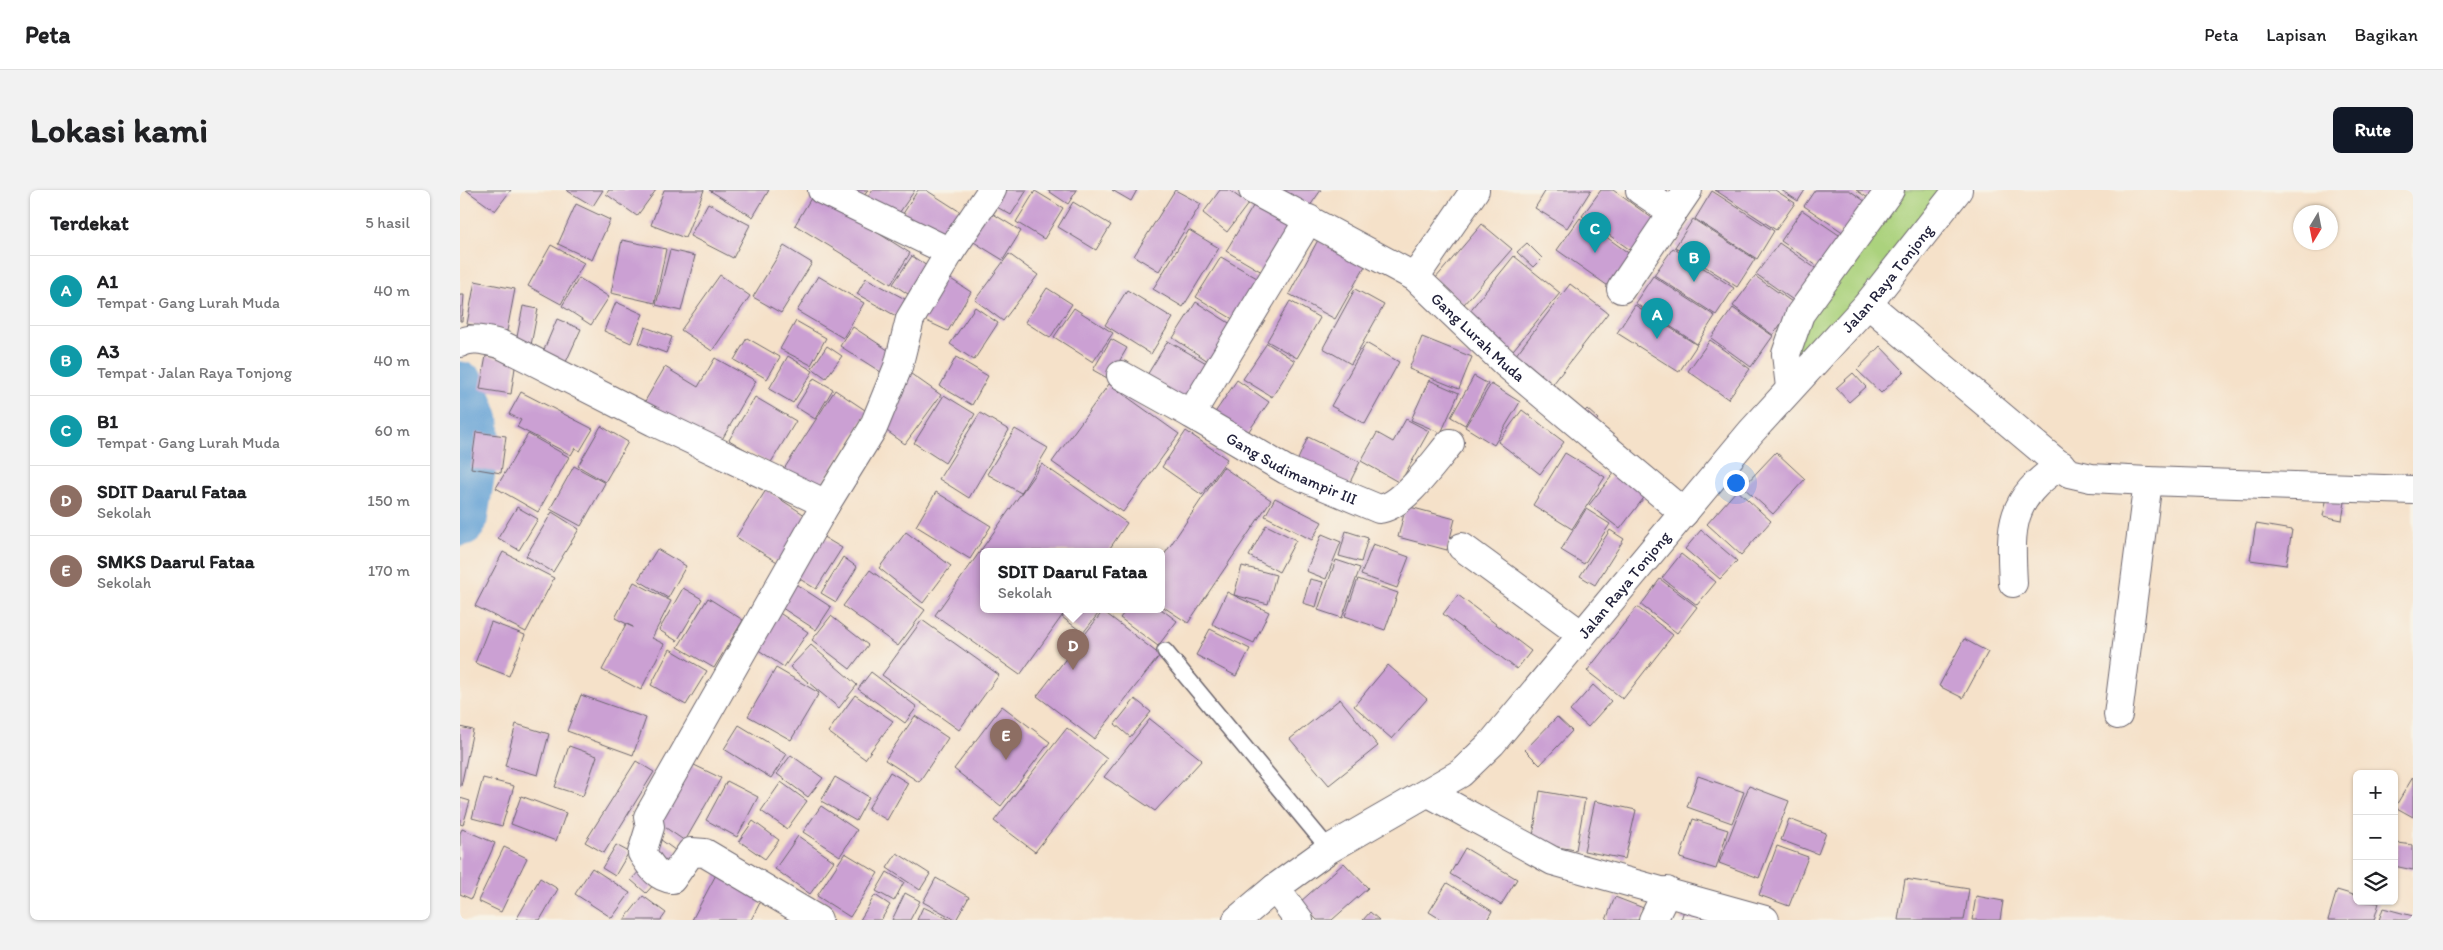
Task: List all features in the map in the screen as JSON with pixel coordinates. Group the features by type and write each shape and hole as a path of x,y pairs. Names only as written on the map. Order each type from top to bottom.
{"street":[{"path":"822,190 950,252"},
{"path":"818,920 705,853 691,852 672,879 663,878 654,871 642,850 650,828 649,812 826,504 872,428 898,367 910,319 950,252 992,190"},
{"name":"Gang Lurah Muda","path":"1254,190 1415,277 1505,363 1684,513"},
{"path":"1415,277 1475,190"},
{"path":"1640,190 1673,212"},
{"path":"1621,288 1688,190"},
{"path":"1790,387 1786,354 1800,314 1890,190"},
{"name":"Jalan Raya Tonjong","path":"1237,920 1275,888 1329,849 1461,773 1492,743 1790,387 1868,304 1958,190"},
{"path":"1192,414 1308,218"},
{"path":"1868,304 2070,473 2080,476 2148,481 2413,490"},
{"path":"460,343 484,340 500,344 654,422 826,504"},
{"name":"Gang Sudimampir III","path":"1121,375 1192,414 1286,470 1379,509 1388,508 1413,487 1450,443"},
{"path":"2013,583 2011,539 2018,508 2029,491 2042,477 2061,465"},
{"path":"2118,715 2148,481"},
{"path":"1462,548 1582,636"},
{"path":"1429,793 1553,861 1667,891 1765,920"},
{"path":"1275,888 1299,920"},
{"path":"1653,920 1667,891"}],"lane":[{"path":"1165,651 1329,849"}],"green space":[{"path":"1890,190 1958,190 1790,387 1800,314"}],"building":[{"path":"466,190 511,190 495,211"},
{"path":"566,190 603,190 593,206"},
{"path":"609,190 656,190 637,216 606,194"},
{"path":"664,190 704,190 685,238 651,225"},
{"path":"709,190 769,190 753,217"},
{"path":"845,190 868,190 861,201"},
{"path":"873,190 915,190 895,219 866,200"},
{"path":"918,190 926,190 962,213 944,243 901,217"},
{"path":"999,190 1027,190 1011,215 990,203"},
{"path":"1047,190 1077,190 1068,204"},
{"path":"1112,190 1137,190 1131,201"},
{"path":"1175,190 1201,204 1159,271 1134,256"},
{"path":"1220,190 1229,190 1248,204 1227,232 1203,213"},
{"path":"1281,190 1321,190 1305,213"},
{"path":"1546,190 1591,190 1567,228 1535,208"},
{"path":"1601,190 1613,190 1659,223 1636,254 1582,216"},
{"path":"1715,190 1775,190 1795,203 1776,230"},
{"path":"1781,190 1805,190 1798,201"},
{"path":"1815,190 1849,190 1866,202 1844,233 1804,206"},
{"path":"1856,190 1873,190 1868,198"},
{"path":"1035,191 1063,208 1044,239 1016,222"},
{"path":"1712,191 1774,231 1757,259 1695,219"},
{"path":"814,193 910,253 891,284 795,225"},
{"path":"1258,198 1294,219 1262,272 1226,251"},
{"path":"1073,202 1111,225 1096,250 1058,227"},
{"path":"708,203 750,225 733,258 690,236"},
{"path":"576,204 610,220 592,260 558,244"},
{"path":"982,207 1021,231 1003,260 964,236"},
{"path":"1802,210 1842,237 1820,268 1781,241"},
{"path":"1580,218 1634,257 1611,288 1557,250"},
{"path":"1693,219 1755,259 1737,287 1675,247"},
{"path":"1482,224 1512,249 1464,304 1435,279"},
{"path":"1189,230 1219,248 1183,307 1153,289"},
{"path":"622,240 666,249 655,303 611,293"},
{"path":"1318,240 1365,266 1335,319 1289,294"},
{"path":"1527,243 1542,258 1533,267 1517,252"},
{"path":"1779,243 1818,270 1796,302 1756,274"},
{"path":"551,245 584,263 561,304 528,286"},
{"path":"784,246 812,263 781,313 753,297"},
{"path":"1673,248 1734,288 1716,315 1654,275"},
{"path":"670,250 695,256 681,311 656,305"},
{"path":"1009,254 1038,275 1003,321 975,300"},
{"path":"912,256 930,268 911,296 893,284"},
{"path":"1514,256 1560,293 1509,355 1464,318"},
{"path":"1221,257 1262,281 1236,321 1196,297"},
{"path":"943,274 971,292 948,331 920,318"},
{"path":"720,275 750,296 712,351 681,330"},
{"path":"818,276 864,303 843,338 797,311"},
{"path":"1653,276 1715,316 1697,344 1635,303"},
{"path":"1755,276 1795,304 1773,335 1733,306"},
{"path":"579,278 609,297 591,325 562,306"},
{"path":"866,278 905,299 896,316 857,294"},
{"path":"475,281 515,289 507,331 467,324"},
{"path":"1570,284 1608,313 1550,388 1512,360"},
{"path":"1047,288 1072,304 1050,338 1025,322"},
{"path":"1355,289 1384,305 1351,364 1323,348"},
{"path":"1127,290 1173,318 1151,354 1105,325"},
{"path":"460,295 464,295 462,321 460,321"},
{"path":"1290,301 1320,318 1297,358 1267,341"},
{"path":"616,302 643,314 631,343 604,331"},
{"path":"1196,302 1234,326 1211,363 1173,338"},
{"path":"1635,305 1697,345 1679,372 1617,333"},
{"path":"523,306 538,309 531,345 516,342"},
{"path":"975,307 998,323 974,360 950,344"},
{"path":"1074,308 1113,333 1093,362 1054,337"},
{"path":"1733,308 1773,336 1751,367 1711,338"},
{"path":"557,319 581,329 566,362 543,352"},
{"path":"796,321 826,338 811,365 780,349"},
{"path":"645,327 672,337 666,353 639,343"},
{"path":"853,327 900,358 887,376 840,346"},
{"path":"1422,337 1472,357 1459,389 1409,369"},
{"path":"747,338 780,357 767,379 734,360"},
{"path":"1111,339 1127,348 1109,379 1093,370"},
{"path":"1710,340 1750,369 1728,399 1688,371"},
{"path":"1168,341 1208,364 1183,404 1144,380"},
{"path":"1267,343 1295,361 1272,397 1243,379"},
{"path":"1366,343 1399,362 1365,424 1331,406"},
{"path":"827,346 842,356 826,378 812,368"},
{"path":"1880,346 1904,371 1881,393 1857,370"},
{"path":"486,356 516,361 511,394 480,389"},
{"path":"788,356 813,371 793,403 769,389"},
{"path":"956,357 988,376 972,405 940,386"},
{"path":"715,358 756,381 717,448 641,408 665,367 698,387"},
{"path":"904,369 941,395 905,444 884,429"},
{"path":"1853,373 1866,387 1849,402 1836,388"},
{"path":"1474,376 1488,384 1465,425 1451,417"},
{"path":"814,378 833,389 815,419 796,407"},
{"path":"1237,380 1269,402 1244,438 1212,417"},
{"path":"1429,380 1459,393 1441,433 1411,420"},
{"path":"1109,384 1179,434 1123,512 1052,462"},
{"path":"1491,384 1520,402 1494,445 1465,427"},
{"path":"835,390 868,412 815,494 782,472"},
{"path":"521,392 593,429 580,451 575,448 571,455 517,427 521,420 509,414"},
{"path":"944,395 975,414 945,463 914,443"},
{"path":"755,397 796,421 770,464 729,440"},
{"path":"1587,409 1598,419 1587,431 1576,421"},
{"path":"1522,410 1564,442 1540,474 1498,442"},
{"path":"980,413 1009,430 969,498 939,479"},
{"path":"1406,419 1429,431 1400,483 1361,461 1377,433 1393,442"},
{"path":"601,426 628,442 605,482 578,466"},
{"path":"1015,429 1048,448 1021,493 987,474"},
{"path":"1186,431 1227,459 1202,495 1162,467"},
{"path":"476,432 506,436 501,473 471,468"},
{"path":"528,434 569,457 538,512 496,488"},
{"path":"1308,437 1360,462 1346,490 1295,466"},
{"path":"1776,452 1805,479 1773,514 1743,487"},
{"path":"1565,453 1605,477 1572,529 1533,505"},
{"path":"1042,464 1127,523 1110,548 982,548"},
{"path":"574,466 605,483 581,526 550,509"},
{"path":"1223,467 1271,500 1188,623 1165,608 1165,554"},
{"path":"1615,472 1646,495 1620,529 1589,505"},
{"path":"766,490 808,517 779,563 736,537"},
{"path":"1737,490 1771,521 1741,555 1707,524"},
{"path":"936,492 991,526 970,559 916,526"},
{"path":"2327,497 2345,502 2342,520 2323,516"},
{"path":"1275,498 1322,522 1312,540 1265,516"},
{"path":"1406,506 1455,519 1447,550 1398,537"},
{"path":"517,507 538,519 519,550 498,538"},
{"path":"1586,509 1610,524 1584,564 1561,550"},
{"path":"552,512 579,529 553,572 526,556"},
{"path":"2256,524 2292,530 2286,565 2250,560"},
{"path":"1266,525 1296,540 1279,572 1249,556"},
{"path":"1610,530 1624,539 1595,585 1580,576"},
{"path":"1701,530 1737,561 1720,579 1685,549"},
{"path":"1346,531 1368,538 1361,562 1339,556"},
{"path":"815,532 842,548 816,589 790,573"},
{"path":"906,532 951,566 923,603 879,568"},
{"path":"1322,534 1341,542 1326,579 1306,571"},
{"path":"1373,544 1409,557 1397,588 1361,575"},
{"path":"657,549 686,566 668,598 638,580"},
{"path":"980,551 980,613 1064,613 1020,675 935,615"},
{"path":"503,552 554,578 526,632 475,606"},
{"path":"1681,554 1716,582 1697,605 1662,578"},
{"path":"843,557 857,567 836,602 821,593"},
{"path":"1336,560 1360,568 1342,618 1318,610"},
{"path":"1242,566 1276,575 1268,604 1234,595"},
{"path":"870,570 925,610 898,646 843,606"},
{"path":"788,579 831,607 816,630 773,602"},
{"path":"1310,579 1323,582 1316,607 1303,603"},
{"path":"1358,579 1398,593 1385,630 1345,616"},
{"path":"1660,579 1697,607 1677,633 1641,605"},
{"path":"634,582 671,601 652,638 664,644 641,690 602,670 626,624 633,627 615,618"},
{"path":"683,588 702,599 677,641 659,630"},
{"path":"1227,592 1269,612 1254,643 1212,624"},
{"path":"1458,595 1531,651 1517,669 1443,614"},
{"path":"708,598 743,620 714,668 678,647"},
{"path":"1637,607 1673,635 1623,699 1587,671"},
{"path":"772,608 808,632 784,667 748,643"},
{"path":"1165,612 1177,621 1158,646 1120,618 1124,613"},
{"path":"1066,613 1099,613 1083,633 1062,617"},
{"path":"1101,613 1106,613 1160,655 1094,739 1037,696"},
{"path":"831,616 868,645 850,669 812,640"},
{"path":"922,620 999,675 959,730 882,675"},
{"path":"491,622 525,635 509,676 475,663"},
{"path":"1210,629 1250,649 1236,676 1196,655"},
{"path":"1964,639 1988,652 1963,698 1939,686"},
{"path":"811,645 857,685 839,708 790,667"},
{"path":"670,649 707,671 686,705 651,685"},
{"path":"1388,665 1427,699 1392,739 1354,706"},
{"path":"776,668 819,693 791,740 748,716"},
{"path":"871,672 917,707 905,723 858,689"},
{"path":"1593,685 1611,701 1588,727 1570,711"},
{"path":"581,695 646,718 633,755 567,731"},
{"path":"855,695 893,721 865,759 828,732"},
{"path":"1135,699 1151,712 1130,737 1115,724"},
{"path":"1340,699 1378,746 1329,785 1290,739"},
{"path":"1002,706 1050,742 1001,806 954,769"},
{"path":"915,716 948,738 919,782 885,760"},
{"path":"1557,717 1572,731 1540,765 1525,750"},
{"path":"1150,719 1202,760 1155,811 1104,777"},
{"path":"516,724 549,734 538,775 505,766"},
{"path":"739,725 787,754 771,778 724,749"},
{"path":"460,727 473,730 461,786 460,786"},
{"path":"1067,728 1107,759 1035,852 994,821"},
{"path":"569,746 597,756 583,796 555,787"},
{"path":"791,755 823,778 808,797 777,774"},
{"path":"636,761 654,772 604,853 585,842"},
{"path":"690,763 721,778 685,841 653,819"},
{"path":"890,772 908,783 887,820 868,809"},
{"path":"1698,776 1744,792 1732,823 1687,807"},
{"path":"835,777 869,797 856,821 821,801"},
{"path":"2413,777 2413,817 2398,809 2398,802"},
{"path":"483,778 514,786 502,826 472,818"},
{"path":"727,781 758,797 737,837 706,820"},
{"path":"781,782 807,801 787,829 761,811"},
{"path":"1749,786 1789,801 1759,878 1719,863"},
{"path":"1540,791 1585,799 1576,850 1532,843"},
{"path":"521,796 566,813 556,841 511,824"},
{"path":"460,798 470,801 463,825 460,824"},
{"path":"1595,801 1636,810 1625,859 1584,851"},
{"path":"821,806 857,830 840,856 803,832"},
{"path":"1693,819 1728,830 1716,869 1680,858"},
{"path":"1789,819 1826,833 1818,854 1781,840"},
{"path":"753,821 779,840 765,859 739,841"},
{"path":"462,829 495,843 471,899 460,894 460,833"},
{"path":"798,836 834,861 810,894 775,869"},
{"path":"657,837 683,856 675,868 648,850"},
{"path":"2398,843 2413,845 2413,870 2398,867"},
{"path":"616,845 629,852 615,876 602,868"},
{"path":"1777,846 1808,857 1789,906 1759,895"},
{"path":"504,847 527,858 501,912 478,901"},
{"path":"1465,848 1517,879 1501,905 1450,874"},
{"path":"845,853 878,873 850,917 817,896"},
{"path":"897,853 930,874 920,890 887,868"},
{"path":"1344,863 1368,888 1332,920 1317,920 1300,902"},
{"path":"592,868 630,893 612,918 575,894"},
{"path":"642,868 657,881 646,893 631,880"},
{"path":"719,869 765,893 751,920 692,920"},
{"path":"887,872 904,882 894,901 876,891"},
{"path":"540,878 558,889 540,920 516,920"},
{"path":"936,878 969,897 956,920 923,902"},
{"path":"1905,879 1969,889 1964,920 1898,920"},
{"path":"1447,883 1492,911 1487,920 1442,920 1429,912"},
{"path":"2337,890 2353,895 2353,905 2378,905 2374,920 2328,920"},
{"path":"905,893 920,901 910,920 892,920"},
{"path":"875,895 890,905 881,920 860,920"},
{"path":"643,896 666,913 661,920 624,920"},
{"path":"1976,896 2003,901 2000,920 1972,920"},
{"path":"1615,897 1646,909 1642,920 1606,920"},
{"path":"923,907 951,920 917,920"},
{"path":"2383,908 2413,916 2413,920 2379,920"},
{"path":"1684,910 1714,920 1681,920"},
{"path":"1370,912 1379,920 1363,920"}],"waterway":[{"path":"460,389 472,422 473,441 460,519"}],"place":[{"name":"B1","path":"1595,253"},
{"name":"A3","path":"1694,282"},
{"name":"A1","path":"1657,339"},
{"name":"SDIT Daarul Fataa","path":"1073,670"},
{"name":"SMKS Daarul Fataa","path":"1006,760"}]}
